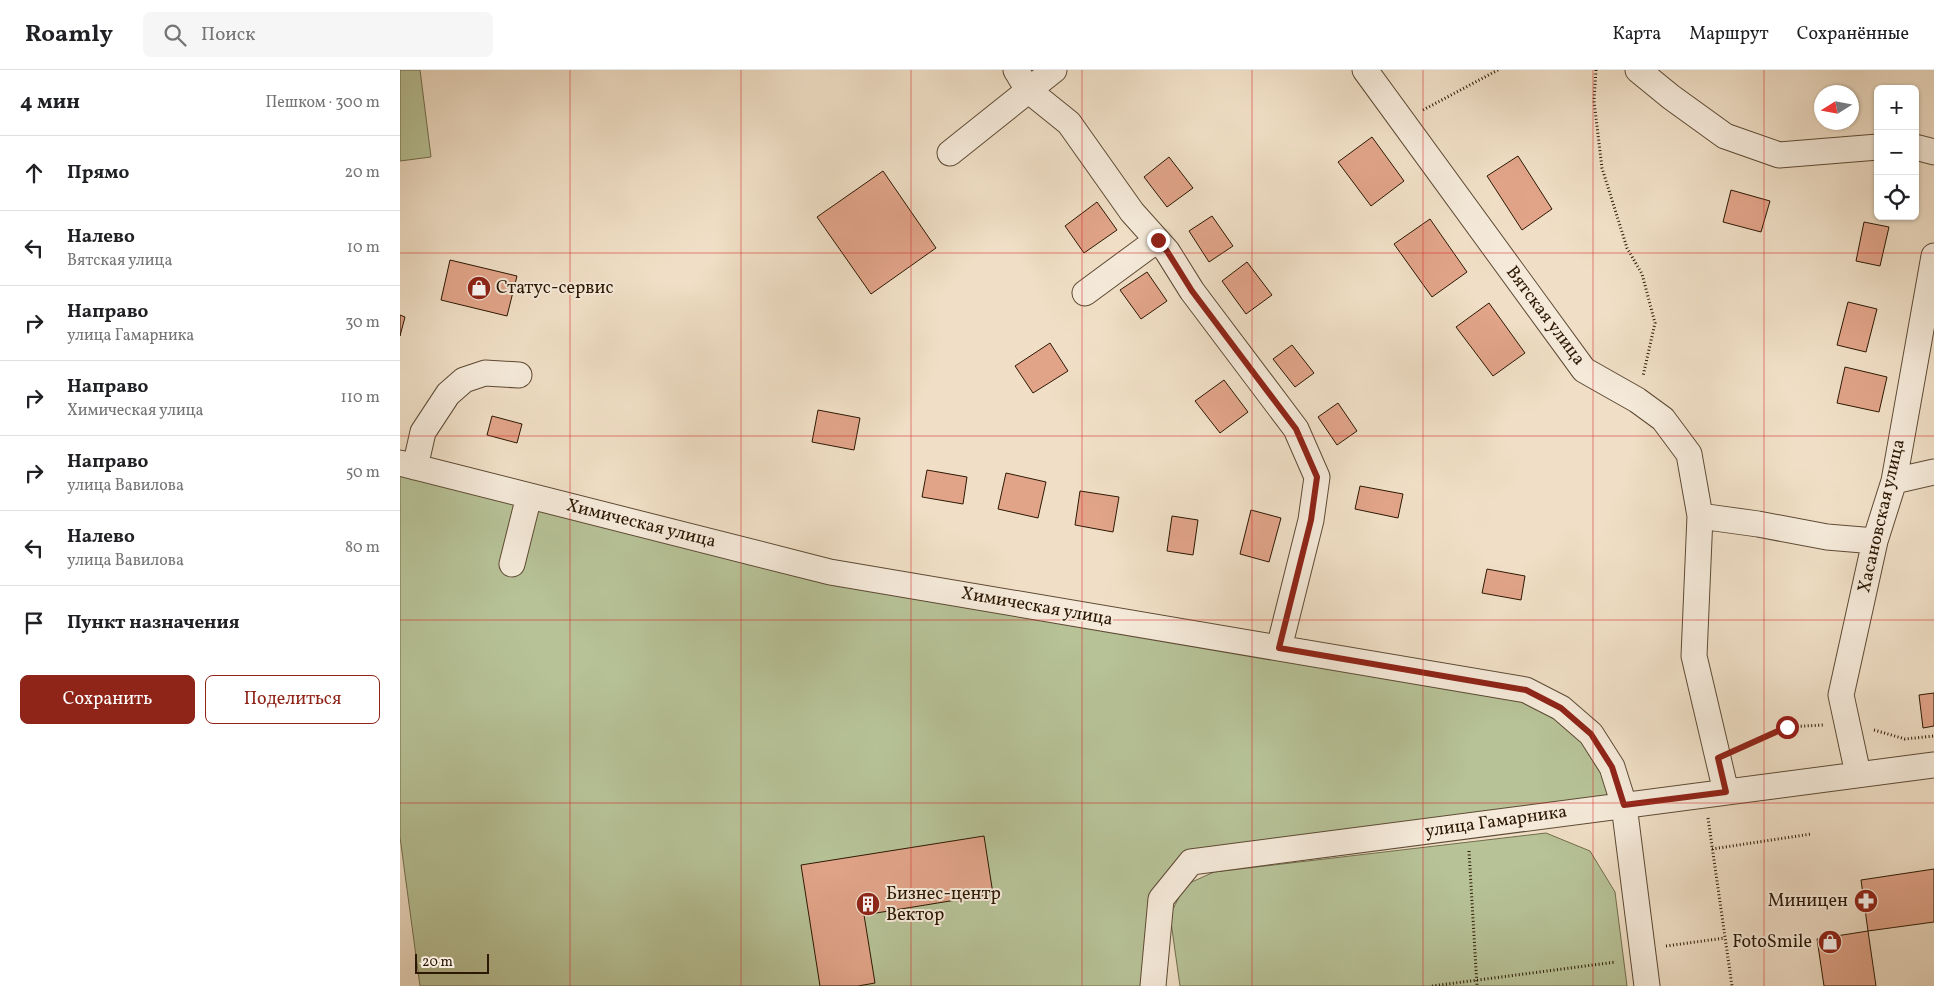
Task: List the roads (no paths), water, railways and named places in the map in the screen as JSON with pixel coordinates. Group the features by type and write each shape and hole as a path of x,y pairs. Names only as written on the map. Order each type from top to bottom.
{"street":[{"path":"950,153 1022,80 1054,70"},
{"name":"Вятская улица","path":"1365,70 1584,370 1637,400 1663,419 1689,454 1700,516 1694,656 1726,792"},
{"path":"1638,70 1671,98 1725,136 1779,155 1874,147"},
{"path":"1022,80 1069,123 1132,212 1167,251 1192,291 1296,429 1317,477 1311,520 1279,648"},
{"path":"1919,148 1934,152"},
{"path":"1085,293 1158,240"},
{"name":"Хасановская улица","path":"1858,774 1841,695 1875,541 1894,481 1934,256"},
{"path":"408,465 423,432 448,394 464,380 485,373 519,375"},
{"name":"Химическая улица","path":"408,465 830,572 1526,690 1561,708 1591,734 1612,767 1624,805 1647,986"},
{"path":"1894,481 1934,472"},
{"path":"512,564 529,496"},
{"path":"1700,516 1758,524 1827,537 1875,541"},
{"name":"улица Гамарника","path":"1153,986 1161,899 1191,862 1934,764"}],"place":[{"name":"Статус-сервис","path":"479,288"},
{"name":"Миницен","path":"1866,901"},
{"name":"Бизнес-центр Вектор","path":"868,904"},
{"name":"FotoSmile","path":"1830,942"}]}
